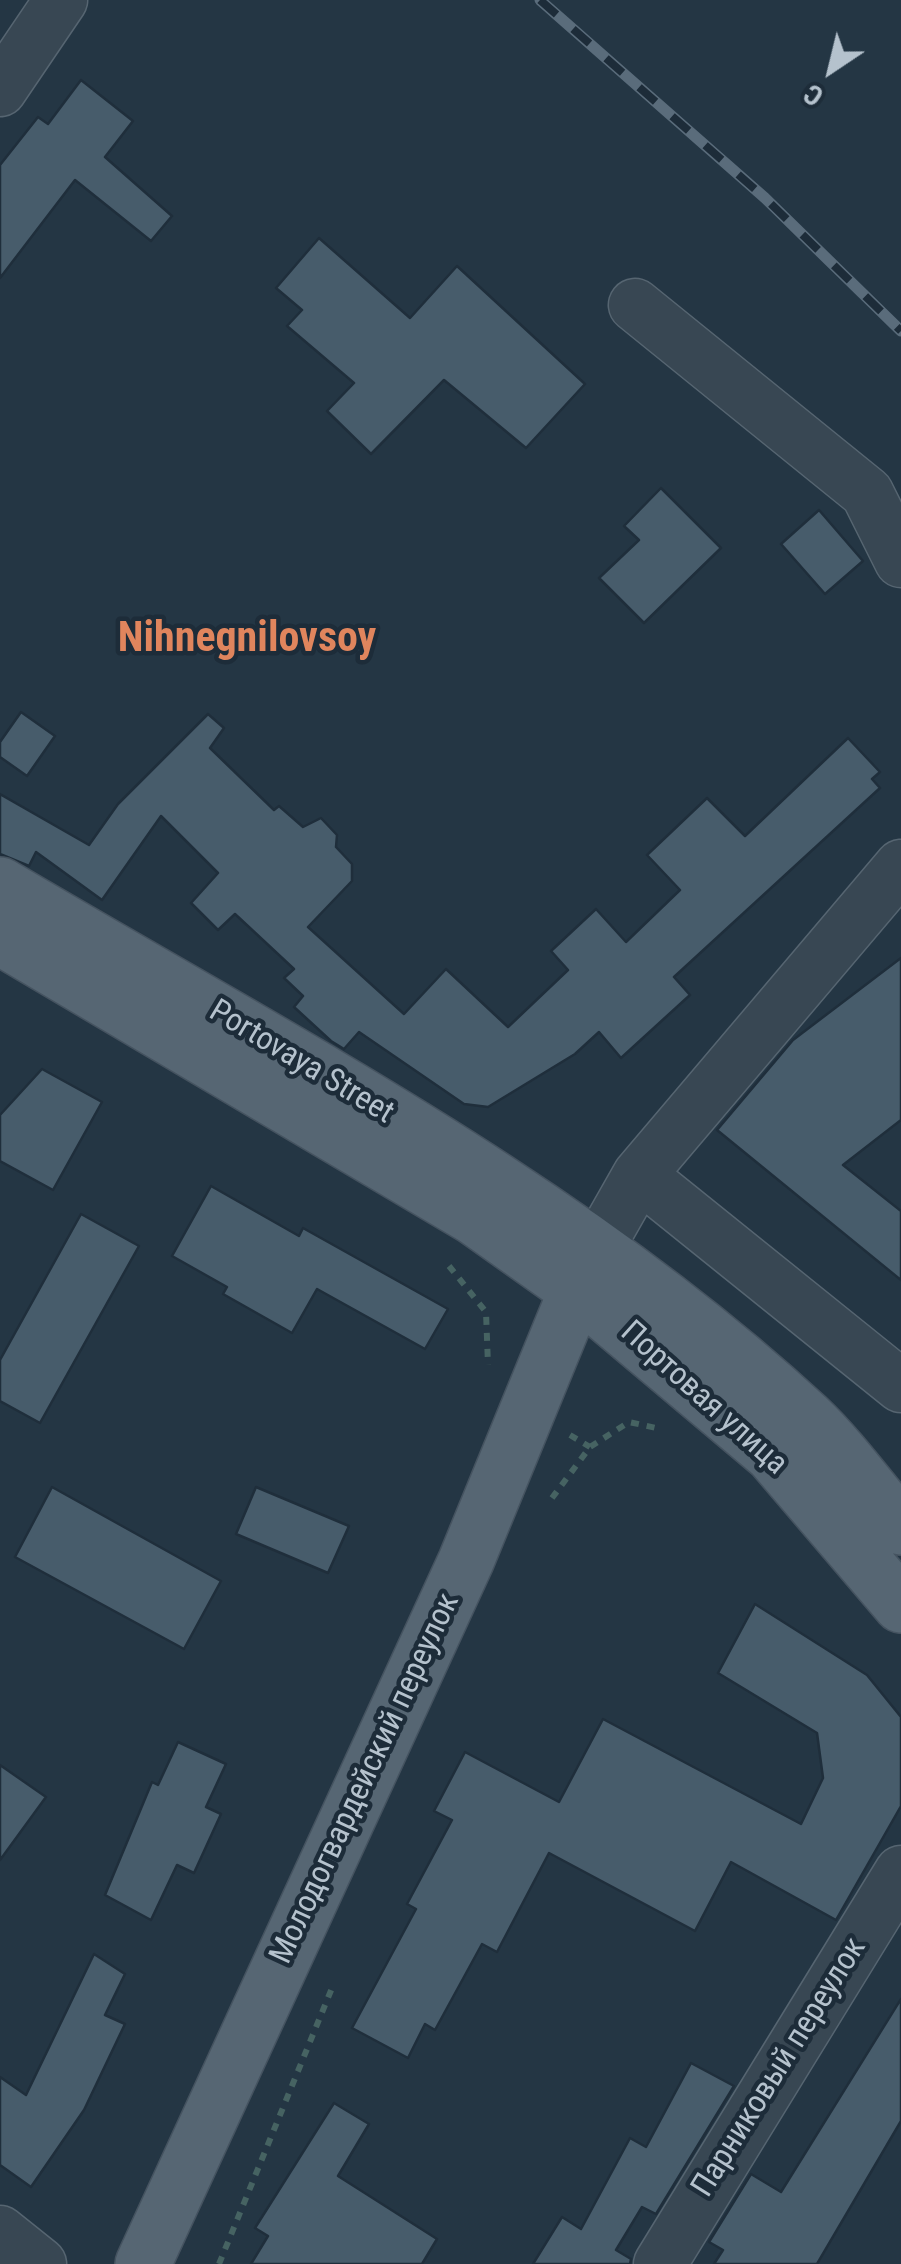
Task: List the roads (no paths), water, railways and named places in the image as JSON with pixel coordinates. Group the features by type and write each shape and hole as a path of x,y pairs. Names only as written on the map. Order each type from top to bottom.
{"main road":[{"name":"Portovaya Street","path":"0,885 504,1183 587,1270"},
{"name":"Portovaya Street","path":"0,937 474,1217 587,1270"},
{"name":"Портовая улица","path":"587,1270 674,1304 810,1420 901,1527"},
{"name":"Портовая улица","path":"587,1270 772,1454 901,1605"},
{"name":"Молодогвардейский переулок","path":"143,2264 466,1561 587,1270"}],"street":[{"path":"0,90 62,0"},
{"path":"635,305 867,493 901,561"},
{"name":"Молодогвардейский переулок","path":"587,1270 639,1175 901,866"},
{"path":"639,1175 901,1386"},
{"name":"Парниковый переулок","path":"660,2264 901,1872"},
{"path":"0,2232 40,2264"}],"railway":[{"path":"540,0 765,198 901,331"}],"district":[{"name":"Nihnegnilovsoy","path":"247,640"}]}
